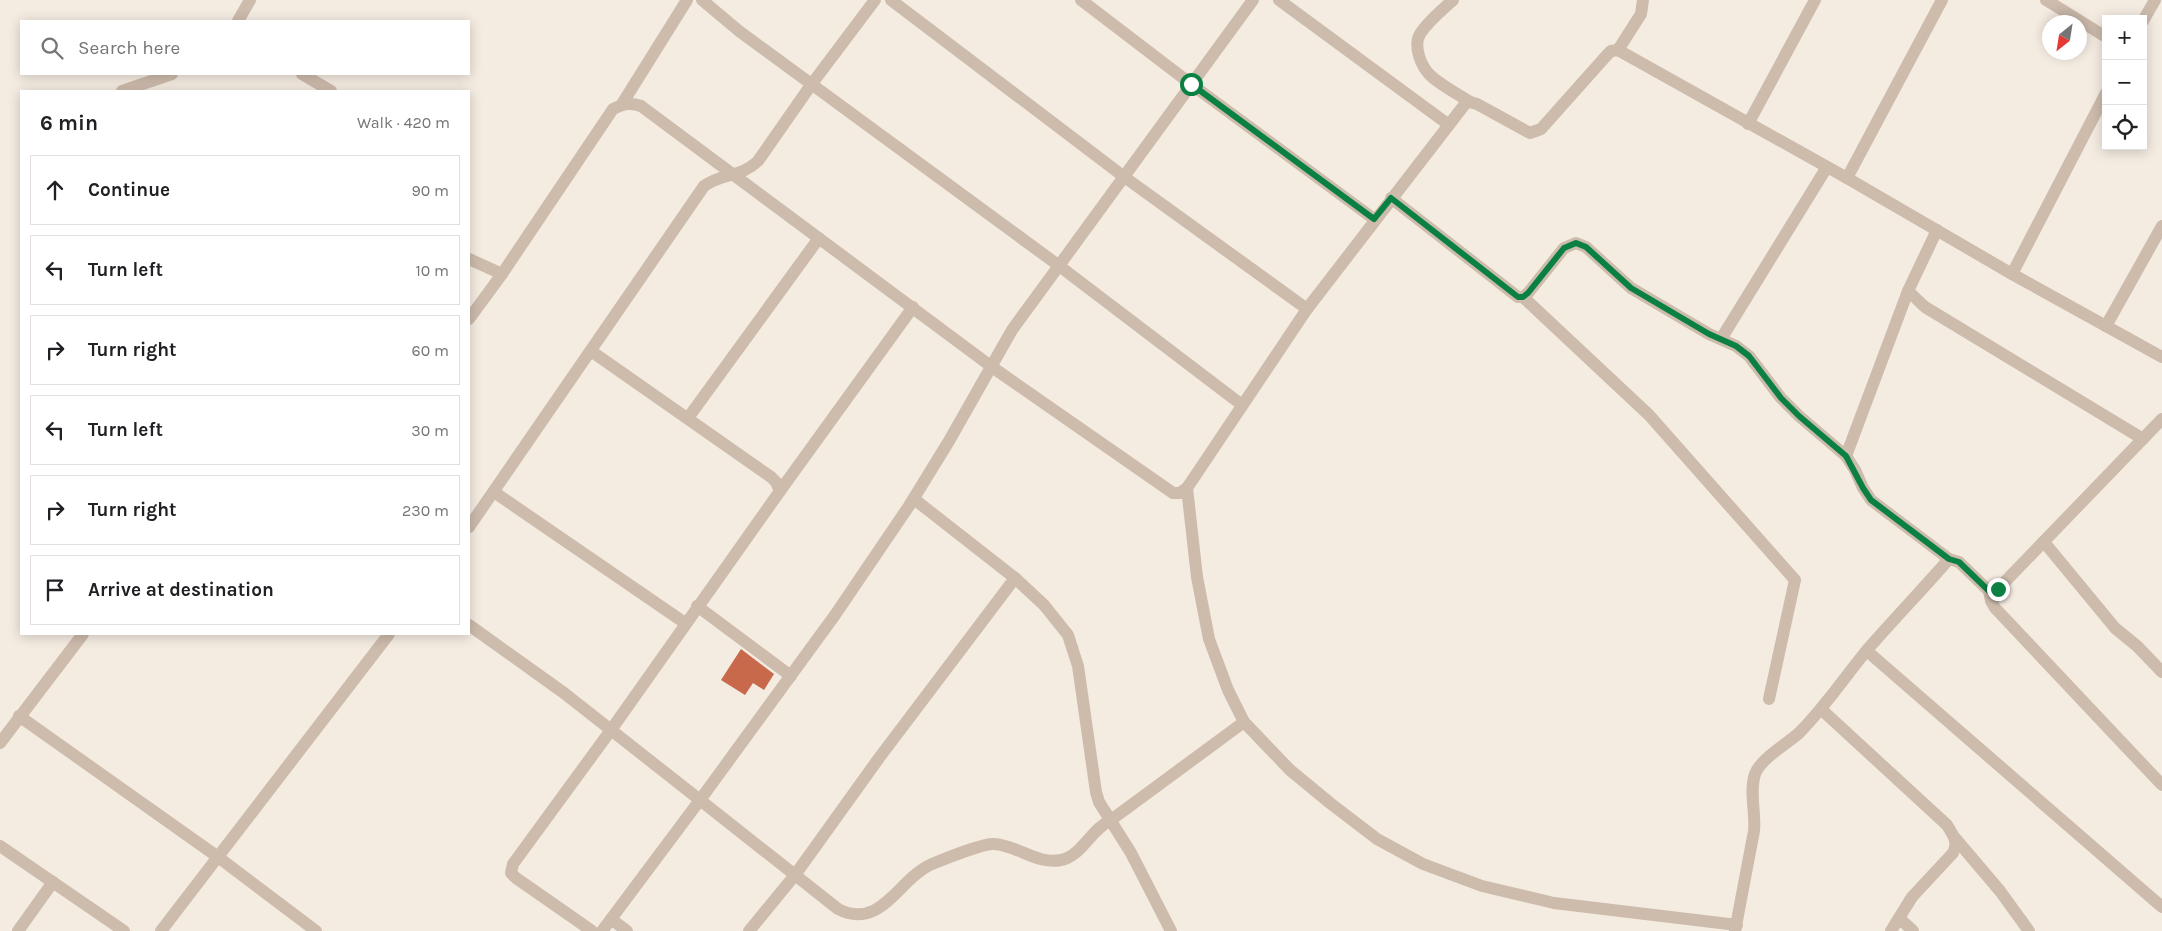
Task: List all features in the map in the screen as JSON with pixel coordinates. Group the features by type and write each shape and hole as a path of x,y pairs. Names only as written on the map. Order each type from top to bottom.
{"street":[{"path":"239,20 250,0"},
{"path":"622,104 687,0"},
{"path":"702,0 739,31 1058,265 1242,405"},
{"path":"470,526 704,186 715,178 747,171 758,161 811,85 875,0"},
{"path":"891,0 1123,176 1306,309"},
{"path":"1081,0 1374,219"},
{"path":"602,931 835,615 914,499 1012,330 1253,0"},
{"path":"1280,0 1449,126"},
{"path":"1453,0 1428,24 1419,36 1418,50 1422,64 1431,76 1470,102 1526,131 1536,132 1541,129 1610,51 1618,50 2162,357"},
{"path":"1618,50 1641,14 1643,0"},
{"path":"1748,124 1815,0"},
{"path":"1847,178 1942,0"},
{"path":"2046,0 2102,35"},
{"path":"2147,15 2155,0"},
{"path":"125,90 169,75"},
{"path":"304,75 329,90"},
{"path":"2012,274 2102,101"},
{"path":"470,318 502,274 613,109 622,104 633,103 641,106 734,174 992,366 1173,493 1180,493 1187,488 1306,309 1465,104 1470,102"},
{"path":"1721,339 1828,167"},
{"path":"1391,198 1509,292 1518,297 1523,297 1650,415 1795,580 1768,699"},
{"path":"2106,326 2162,226"},
{"path":"1846,456 1908,291 1937,230"},
{"path":"688,418 820,238"},
{"path":"1523,297 1564,248 1576,243 1586,247 1631,288 1736,346 1749,356 1781,398 1846,456 1871,500 1949,559 1959,562 1989,591 1995,608 2162,785"},
{"path":"470,259 502,274"},
{"path":"1908,291 1925,307 2143,438"},
{"path":"592,931 511,873 513,864 612,730 697,606 913,307"},
{"path":"590,351 771,477 780,490"},
{"path":"1989,591 1994,592 1998,589 2162,419"},
{"path":"1187,488 1198,577 1209,639 1228,690 1244,722 1290,770 1330,804 1377,839 1423,864 1482,886 1554,902 1736,928 1756,818 1752,787 1755,772 1772,754 1796,736 1822,710 1867,651 1949,559"},
{"path":"494,492 685,624"},
{"path":"914,499 1015,578 1044,605 1068,635 1078,666 1096,792 1131,853 1171,931"},
{"path":"2044,542 2114,628 2136,646 2162,672"},
{"path":"749,931 795,875 879,758 1015,578"},
{"path":"697,606 791,676"},
{"path":"470,626 564,693 795,875 847,914 856,917 878,911 920,871 933,864 993,844 1046,860 1060,861 1076,852 1098,827 1111,820 1244,722"},
{"path":"0,743 82,635"},
{"path":"161,931 388,635"},
{"path":"1867,651 2162,907"},
{"path":"1822,710 1946,825 2000,891 2028,931"},
{"path":"19,716 218,857 316,931"},
{"path":"1891,931 1912,897 1953,853 1957,846 1955,838"},
{"path":"0,846 124,931"},
{"path":"18,931 53,882"},
{"path":"1899,918 1912,931"},
{"path":"611,919 627,931"}],"building":[{"path":"741,649 774,674 764,690 753,683 745,695 721,680"}],"route":[{"path":"1191,84 1374,219 1391,198 1509,292 1518,297 1523,297 1528,293 1564,248 1576,243 1586,247 1631,288 1709,334 1736,346 1749,356 1781,398 1846,456 1871,500 1949,559 1959,562 1989,591 1994,592 1998,589"}]}
